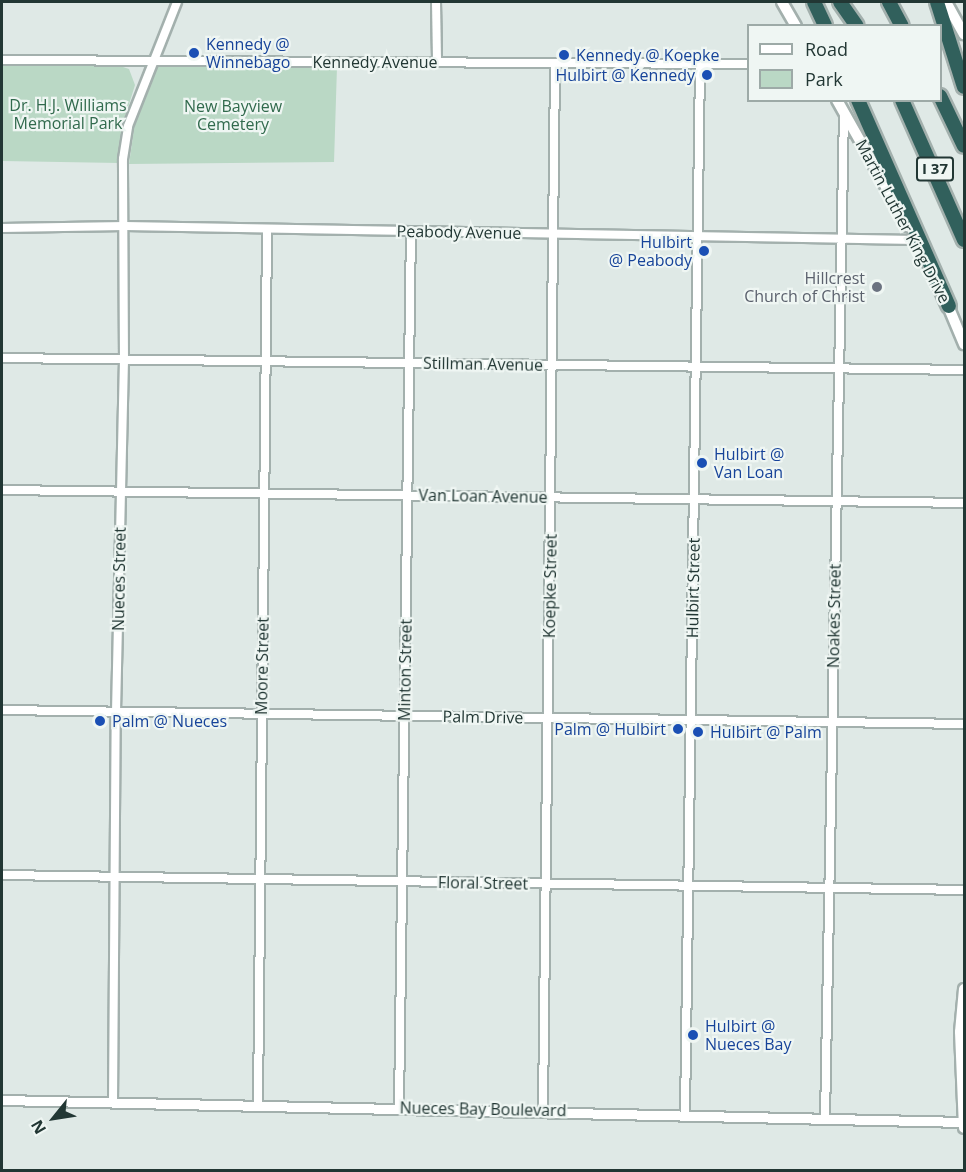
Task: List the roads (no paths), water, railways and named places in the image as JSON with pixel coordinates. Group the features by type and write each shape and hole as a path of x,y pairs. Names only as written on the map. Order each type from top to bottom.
{"highway":[{"path":"814,2 824,24"},
{"path":"840,2 856,24"},
{"path":"850,2 861,24"},
{"path":"889,2 901,24"},
{"path":"937,2 964,87"},
{"name":"I 37","path":"942,100 964,146"},
{"path":"859,102 949,306"},
{"name":"I 37","path":"903,102 964,240"}],"main road":[{"path":"782,2 795,24"},
{"path":"946,2 964,34"},
{"name":"Martin Luther King Drive","path":"838,102 916,240 949,306 964,344"},
{"path":"964,989 964,1128"}],"street":[{"name":"Nueces Street","path":"114,1103 116,712 124,362 123,159 128,126 177,2"},
{"path":"436,2 437,62"},
{"name":"Kennedy Avenue","path":"2,60 747,64"},
{"name":"Koepke Street","path":"543,1109 555,63"},
{"name":"Hulbirt Street","path":"686,1113 700,63"},
{"name":"Noakes Street","path":"825,1119 844,112"},
{"name":"Peabody Avenue","path":"2,228 125,226 916,240"},
{"name":"Moore Street","path":"258,1104 267,229"},
{"name":"Minton Street","path":"399,1108 411,231"},
{"name":"Stillman Avenue","path":"2,358 124,362 265,361 964,370"},
{"name":"Van Loan Avenue","path":"2,490 964,503"},
{"name":"Palm Drive","path":"2,710 964,724"},
{"name":"Floral Street","path":"2,875 964,890"},
{"name":"Nueces Bay Boulevard","path":"2,1100 543,1109 964,1122"}],"place":[{"name":"Kennedy @ Winnebago","path":"194,53"},
{"name":"Kennedy @ Koepke","path":"564,55"},
{"name":"Hulbirt @ Kennedy","path":"707,75"},
{"name":"Hulbirt @ Peabody","path":"704,251"},
{"name":"Hillcrest Church of Christ","path":"877,287"},
{"name":"Hulbirt @ Van Loan","path":"702,463"},
{"name":"Palm @ Nueces","path":"100,721"},
{"name":"Palm @ Hulbirt","path":"678,729"},
{"name":"Hulbirt @ Palm","path":"698,732"},
{"name":"Hulbirt @ Nueces Bay","path":"693,1035"}],"park label":[{"name":"Dr. H.J. Williams Memorial Park","path":"68,114"},
{"name":"New Bayview Cemetery","path":"233,115"}]}
